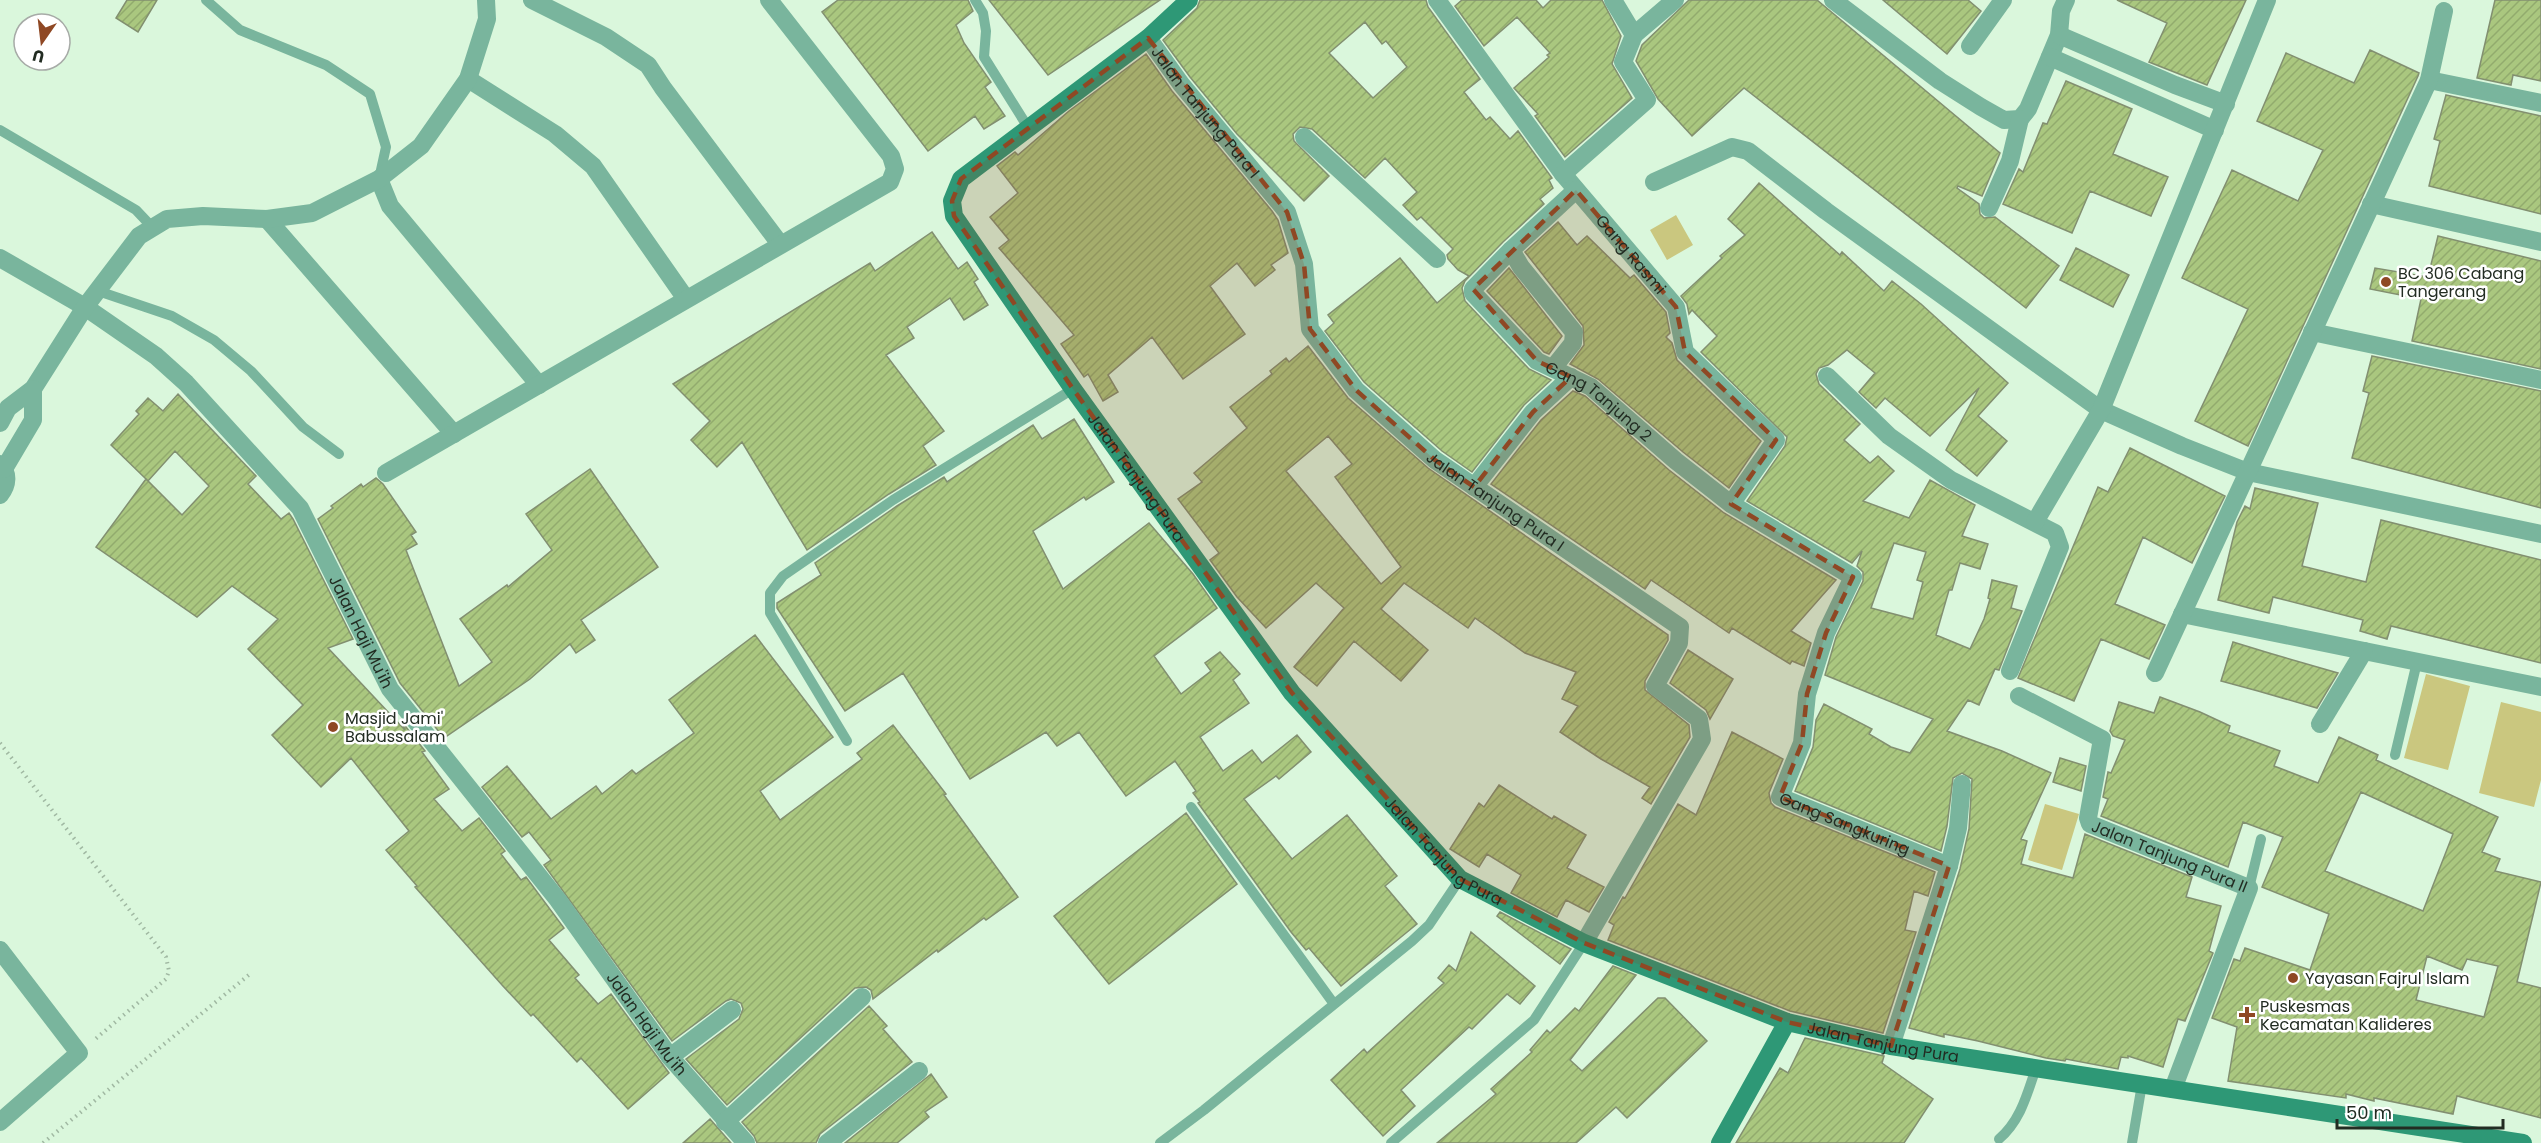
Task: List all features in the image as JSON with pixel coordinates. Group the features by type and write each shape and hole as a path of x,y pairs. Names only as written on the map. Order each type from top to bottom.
{"street":[{"path":"0,423 8,408 33,389 85,307 139,236 167,219 203,216 267,219 312,213 379,179 421,146 468,79 488,19 486,0"},
{"path":"532,0 606,37 648,65 780,244"},
{"path":"386,473 890,182 895,169 891,156 769,0"},
{"name":"Jalan Tanjung Pura","path":"1189,0 1148,38 962,179 952,201 954,216 1072,390 1292,693 1460,879 1584,943 1787,1022 1891,1046 2523,1143"},
{"name":"Gang Rasmi","path":"1437,0 1563,174 1676,307 1686,352 1776,440 1731,504"},
{"path":"1613,0 1634,35"},
{"path":"1563,174 1647,100 1623,62 1634,35 1675,0"},
{"path":"1833,0 1940,81 2004,120 2020,119"},
{"path":"1970,46 2003,0"},
{"path":"1989,208 2010,161 2020,119 2028,109 2059,35 2061,12 2066,0"},
{"path":"2035,522 2102,410 2267,0"},
{"path":"2155,673 2429,80 2444,11"},
{"path":"2059,35 2175,85 2226,104"},
{"name":"Jalan Tanjung Pura I","path":"1148,38 1181,84 1287,212 1304,264 1310,329 1356,390 1435,460 1680,627 1678,643 1654,686 1699,719 1702,739 1584,943"},
{"path":"2050,57 2215,130"},
{"path":"468,79 555,134 593,166 686,298"},
{"path":"2429,80 2541,103"},
{"path":"1304,136 1437,259"},
{"path":"1654,182 1732,147 1748,151 1826,211 2102,410 2182,446 2248,472 2541,534"},
{"path":"379,179 390,206 538,385"},
{"path":"1553,368 1573,342 1574,332 1521,267 1511,250 1576,190"},
{"path":"2371,204 2541,242"},
{"path":"267,219 454,434"},
{"name":"Gang Tanjung 2","path":"1511,250 1473,289 1473,292 1537,361 1591,387 1676,461 1731,504"},
{"name":"Jalan Haji Mu'ih","path":"0,258 85,307 156,356 186,383 300,508 390,689 558,900 670,1057 725,1122 746,1143"},
{"path":"2312,332 2541,380"},
{"path":"1827,376 1889,436 1950,480 2055,533 2060,547 2010,671"},
{"path":"1474,487 1533,412 1571,377"},
{"path":"0,495 7,481 2,466 33,420 33,389"},
{"name":"Gang Sangkuring","path":"1731,504 1853,577 1826,633 1807,694 1802,743 1780,797 1949,866"},
{"path":"2182,614 2541,687"},
{"path":"2320,724 2364,651"},
{"name":"Jalan Tanjung Pura II","path":"2019,696 2102,739 2088,818 2090,824 2249,888 2173,1089"},
{"path":"1891,1046 1949,866 1958,828 1962,784"},
{"path":"0,950 79,1053 0,1122"},
{"path":"725,1122 862,997"},
{"path":"670,1057 732,1010"},
{"path":"1719,1143 1787,1022"},
{"path":"827,1143 920,1071"}],"lane":[{"path":"206,0 240,30 326,65 370,94 386,147 379,179"},
{"path":"975,0 983,13 986,31 984,57 1029,129"},
{"path":"0,130 136,210 153,228"},
{"path":"98,291 172,316 214,340 250,371 303,427 339,454"},
{"path":"847,741 770,613 770,593 783,576 893,500 1072,390"},
{"path":"2395,755 2417,662"},
{"path":"1191,807 1334,1004"},
{"path":"2249,888 2261,839"},
{"path":"1160,1143 1429,925 1460,879"},
{"path":"1391,1143 1534,1020 1584,943"},
{"path":"1999,1139 2009,1131 2019,1116 2036,1068"},
{"path":"2132,1143 2142,1084"}],"path":[{"path":"0,743 166,957 168,964 169,971 166,979 79,1053"},
{"path":"43,1143 250,974"}],"highlighted area":[{"path":"1148,38 1287,212 1304,264 1310,329 1356,390 1435,460 1474,487 1533,412 1571,377 1537,361 1473,289 1576,190 1676,307 1685,352 1776,440 1731,504 1853,577 1826,633 1807,694 1802,743 1780,797 1949,866 1891,1046 1787,1022 1584,943 1460,879 1292,693 1073,389 954,216 952,201 961,179"}],"shaded area":[{"path":"1676,215 1693,245 1667,260 1650,230"},
{"path":"2426,674 2470,686 2448,770 2404,758"},
{"path":"2501,702 2541,712 2541,780 2534,807 2479,793"},
{"path":"2045,804 2079,814 2062,870 2028,860"}],"building":[{"path":"127,0 157,0 138,32 116,18"},
{"path":"838,0 968,0 973,11 956,25 964,43 991,82 985,87 1005,116 984,129 975,116 928,151 822,12"},
{"path":"989,0 1160,0 1048,75"},
{"path":"1200,0 1426,0 1428,7 1480,79 1464,92 1486,120 1490,117 1510,139 1518,131 1552,178 1549,180 1553,188 1540,199 1544,204 1503,242 1465,281 1462,288 1465,301 1529,369 1551,380 1524,405 1472,472 1442,451 1364,382 1325,331 1334,323 1328,315 1400,258 1437,303 1469,276 1458,270 1448,259 1447,255 1453,249 1421,217 1417,220 1403,205 1417,192 1385,158 1365,178 1312,129 1300,127 1293,134 1294,141 1329,176 1304,201 1237,134 1163,40 1197,8","holes":["1365,22 1382,44 1386,41 1407,67 1373,98 1329,53"]},
{"path":"1462,0 1536,0 1543,8 1551,0 1602,0 1621,36 1612,64 1632,98 1565,157 1535,116 1538,114 1514,88 1549,57 1547,55 1550,53 1517,17 1484,46 1455,6"},
{"path":"1689,0 1817,0 2000,153 1982,196 1958,186 1957,188 1979,204 1980,214 1984,218 1995,217 2059,266 2026,308 1744,88 1692,136 1658,99 1636,61 1642,45"},
{"path":"1883,0 1968,0 1981,11 1947,54"},
{"path":"2117,0 2246,0 2207,85 2149,62 2167,23"},
{"path":"2495,0 2541,0 2541,81 2513,75 2511,85 2477,78"},
{"path":"2370,50 2419,73 2248,446 2195,421 2248,309 2182,278 2232,170 2298,201 2323,150 2257,121 2286,53 2354,83"},
{"path":"1146,54 1172,91 1272,211 1278,220 1288,253 1271,265 1275,270 1255,286 1237,263 1210,286 1245,334 1183,379 1152,337 1108,375 1118,392 1103,401 1088,374 1084,377 1061,344 1074,335 999,248 1009,240 990,217 1018,193 997,166 1015,152 1018,155 1069,111"},
{"path":"2066,81 2132,109 2113,154 2168,177 2151,216 2090,191 2072,233 2003,204 2019,169 2023,172 2043,123 2047,124"},
{"path":"2446,95 2541,116 2541,214 2429,186 2440,141 2434,139"},
{"path":"1759,183 1840,255 1842,252 1884,291 1892,281 1921,304 2008,383 1978,416 2007,441 1977,476 1946,450 1979,388 1930,436 1885,398 1876,408 1859,392 1875,373 1847,350 1828,365 1819,368 1816,374 1819,384 1860,424 1844,440 1870,463 1878,456 1894,471 1863,501 1909,518 1930,480 1975,505 1962,536 1988,544 1980,569 1960,563 1952,590 1949,590 1936,635 1970,649 1984,619 1990,599 1988,598 1992,580 2017,586 2011,608 2022,611 1999,670 1995,669 1979,705 1968,700 1947,731 2002,751 2051,773 2021,839 2027,841 2021,864 2073,878 2085,834 2192,877 2186,897 2221,906 2209,951 2213,953 2185,1021 2178,1019 2163,1067 2128,1056 2128,1058 2121,1057 2118,1069 2066,1059 2065,1061 1909,1028 1960,869 1969,829 1972,779 1962,773 1953,778 1947,826 1941,851 1795,791 1813,747 1816,720 1824,704 1872,729 1869,734 1891,747 1910,753 1933,719 1825,675 1836,637 1863,581 1863,572 1857,566 1862,551 1852,563 1747,501 1785,446 1787,437 1701,352 1717,336 1692,310 1689,314 1687,304 1681,296 1722,258 1720,256 1745,235 1728,219","holes":["1894,543 1926,552 1917,580 1923,582 1913,619 1871,608"]},
{"path":"1558,222 1577,245 1587,236 1630,278 1634,275 1666,312 1670,333 1666,337 1672,343 1677,360 1761,441 1729,488 1598,379 1570,364 1584,345 1583,326 1525,252"},
{"path":"932,232 958,269 967,262 978,279 974,282 988,305 964,320 950,298 907,327 914,338 886,355 944,431 923,446 936,465 807,550 742,442 717,467 691,440 710,421 673,384 870,263 875,271"},
{"path":"2438,236 2541,261 2541,369 2412,341 2421,299 2370,289 2375,268 2428,277"},
{"path":"2076,248 2129,275 2113,307 2060,280"},
{"path":"1509,268 1562,336 1549,354 1544,352 1487,291"},
{"path":"1308,346 1348,398 1428,468 1668,635 1668,640 1645,681 1645,690 1689,725 1690,737 1651,804 1642,798 1650,787 1560,732 1578,706 1562,699 1576,672 1525,653 1475,618 1468,628 1404,583 1381,609 1428,650 1401,681 1354,641 1317,686 1294,667 1344,608 1316,583 1266,628 1237,597 1210,560 1219,553 1178,499 1202,482 1194,473 1247,428 1230,407 1272,374 1270,371 1286,358 1289,362","holes":["1328,436 1352,464 1335,477 1401,567 1381,584 1286,471"]},
{"path":"2372,356 2541,391 2541,508 2352,458 2369,393 2363,391"},
{"path":"1573,391 1585,396 1669,470 1724,513 1836,580 1791,631 1811,643 1804,666 1792,661 1790,664 1732,628 1729,633 1651,580 1645,589 1491,484 1541,420"},
{"path":"178,394 256,476 248,484 281,519 289,513 353,639 328,648 405,730 402,722 425,751 422,752 449,789 434,799 462,831 479,818 505,851 501,854 521,880 526,877 564,928 549,940 579,975 575,978 598,1004 611,994 669,1073 628,1109 581,1058 577,1062 533,1014 531,1016 415,887 417,886 386,850 409,831 351,758 321,787 272,735 303,705 248,649 278,619 232,586 197,617 96,547 146,479 111,445 139,414 136,411 148,398 163,411","holes":["175,451 209,486 182,515 148,481"]},
{"path":"1074,419 1114,482 1086,500 1084,497 1033,531 1063,589 1149,523 1193,574 1217,608 1154,656 1181,694 1211,671 1205,663 1220,652 1240,674 1233,680 1249,703 1200,737 1223,771 1252,750 1262,763 1297,735 1311,752 1279,779 1276,776 1244,799 1292,859 1347,815 1397,876 1385,886 1417,924 1341,986 1309,948 1306,950 1291,932 1198,803 1200,802 1193,793 1196,791 1175,761 1126,796 1079,732 1057,746 1046,732 970,779 903,673 845,711 777,608 777,603 821,575 815,563 897,506 944,477 947,482 1033,425 1042,439"},
{"path":"2130,448 2225,496 2192,563 2143,537 2115,604 2165,625 2149,659 2101,639 2074,701 2018,678 2098,487 2108,492"},
{"path":"590,469 658,567 581,620 595,640 576,653 570,644 530,679 444,738 400,683 318,519 333,508 331,506 361,484 363,487 376,478 383,484 416,532 411,535 417,544 406,550 459,686 492,662 460,619 507,585 508,587 552,550 526,514"},
{"path":"2255,488 2318,503 2302,566 2366,582 2381,520 2541,560 2541,663 2391,626 2387,639 2360,631 2363,620 2273,597 2269,613 2218,600 2237,522 2245,506 2250,509"},
{"path":"755,635 833,737 760,791 780,820 862,759 857,753 893,725 946,794 944,795 1018,897 986,920 984,918 938,952 937,950 873,999 871,990 866,987 855,988 727,1105 686,1059 739,1019 743,1009 741,1003 731,999 726,1001 672,1041 544,865 551,860 529,832 522,837 482,787 507,766 551,819 596,786 602,794 632,770 636,774 694,733 669,700"},
{"path":"2233,642 2338,673 2317,708 2221,681"},
{"path":"1688,650 1733,679 1710,719 1706,710 1670,683"},
{"path":"2160,697 2200,712 2230,726 2228,732 2280,751 2274,766 2318,783 2339,737 2378,755 2376,760 2498,817 2482,852 2500,859 2495,871 2541,882 2517,982 2541,988 2541,1118 2457,1096 2453,1114 2374,1098 2374,1101 2346,1094 2346,1098 2228,1081 2237,1027 2212,1018 2234,959 2240,961 2245,948 2310,970 2329,914 2262,887 2283,837 2243,822 2228,867 2101,816 2108,799 2103,797 2108,772 2111,773 2125,740 2113,736 2110,731 2119,702 2154,713","holes":["2361,792 2453,834 2423,911 2325,871","2427,956 2462,970 2467,959 2498,966 2484,1017 2416,1000"]},
{"path":"1732,732 1783,759 1769,793 1771,803 1775,807 1935,872 1928,896 1914,891 1905,930 1916,932 1883,1033 1790,1011 1608,940 1614,925 1609,922 1678,804 1696,815"},
{"path":"2060,758 2086,766 2081,791 2053,782"},
{"path":"1499,785 1552,819 1554,816 1586,835 1567,868 1604,887 1589,912 1566,900 1557,917 1511,893 1521,875 1487,854 1479,867 1450,849 1479,803 1484,807"},
{"path":"1186,813 1237,884 1109,984 1054,916"},
{"path":"1500,912 1571,949 1560,964 1497,916"},
{"path":"1471,932 1535,986 1520,1004 1507,994 1472,1029 1469,1027 1401,1090 1415,1106 1383,1136 1331,1080 1364,1049 1367,1053 1444,983 1438,978 1449,965 1456,971"},
{"path":"1613,966 1636,975 1570,1060 1582,1071 1658,998 1665,998 1707,1041 1627,1118 1616,1107 1576,1143 1437,1143 1496,1094 1491,1089 1532,1052 1530,1050 1547,1030 1550,1033 1575,1008 1579,1011"},
{"path":"869,1006 887,1026 883,1029 912,1062 820,1134 816,1143 757,1143 742,1122"},
{"path":"1805,1038 1884,1056 1882,1063 1933,1099 1904,1143 1736,1143 1780,1068 1788,1073"},
{"path":"931,1074 947,1097 925,1112 929,1117 897,1143 845,1143"},
{"path":"710,1119 731,1143 683,1143"}],"place":[{"name":"BC 306 Cabang Tangerang","path":"2386,282"},
{"name":"Masjid Jami' Babussalam","path":"333,727"},
{"name":"Yayasan Fajrul Islam","path":"2293,978"},
{"name":"Puskesmas Kecamatan Kalideres","path":"2247,1015"}]}
